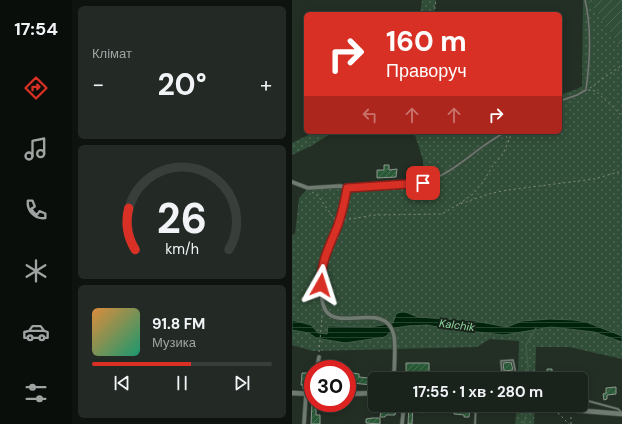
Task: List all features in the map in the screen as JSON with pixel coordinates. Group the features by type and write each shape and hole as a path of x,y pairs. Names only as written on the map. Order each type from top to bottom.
{"street":[{"path":"292,182 308,188 340,186 347,188 423,183"},
{"path":"347,188 338,225 330,243 320,277 323,304 327,312 333,317 377,318 388,323 394,336 394,372"},
{"path":"356,394 368,393"},
{"path":"292,394 304,394"},
{"path":"588,411 622,413"},
{"path":"304,424 305,412"},
{"path":"402,424 403,412"}],"lane":[{"path":"562,99 577,95 586,90 589,67 589,34 588,9 585,0"},
{"path":"423,183 437,179 449,172 483,146 502,134"},
{"path":"513,360 515,372 502,374 501,361 513,360"},
{"path":"588,401 618,409 622,413"},
{"path":"475,424 476,412"}],"path":[{"path":"434,12 436,0"},
{"path":"586,90 622,65"},
{"path":"586,90 596,91 622,116"},
{"path":"505,134 509,142"},
{"path":"308,188 318,196 338,225 344,220 375,216 439,215 446,213 473,194 481,186 492,167 503,154 511,134"},
{"path":"457,205 503,191 594,179 622,171"},
{"path":"319,357 322,316"},
{"path":"557,412 570,424"},
{"path":"570,424 571,412"}],"shaded area":[{"path":"422,0 436,0 434,12 420,12"},
{"path":"583,0 589,0 622,50 622,359 569,347 536,347 535,372 518,372 519,341 490,339 477,347 313,351 292,345 292,235 295,234 299,198 308,188 340,186 347,188 423,183 423,160 415,134 562,134 562,94 582,86"},
{"path":"589,0 622,0 622,50"},
{"path":"310,134 330,134 313,145 292,155 292,143"},
{"path":"516,412 535,412 534,424 515,424"}],"water":[{"name":"Kalchik","path":"403,311 418,317 475,321 507,327 522,321 550,319 574,320 586,322 622,336 622,342 594,332 551,327 504,335 427,325 407,326 395,328 385,337 345,343 316,338 309,333 292,330 292,320 311,325 318,333 327,334 328,326 371,327 393,323 396,314"}],"building":[{"path":"384,165 389,165 389,170 397,169 396,177 377,178 377,170 384,170"},
{"path":"511,362 513,370 504,371 503,363"},
{"path":"406,363 429,363 429,372 406,372"},
{"path":"547,369 552,369 552,372 547,372"},
{"path":"302,373 304,373 304,389 303,385 301,385"},
{"path":"356,374 359,374 359,377 368,378 368,385 356,383"},
{"path":"616,387 616,394 607,395 607,399 604,400 603,394 606,393 606,388"},
{"path":"312,412 316,412 316,415 320,415 320,424 311,424"},
{"path":"381,412 396,412 395,415 380,417"},
{"path":"409,412 413,412 412,424 408,424"},
{"path":"454,412 470,412 469,417 454,414"},
{"path":"380,418 380,424 366,423 366,419"}],"waterway":[{"path":"528,372 526,345 536,328"},
{"path":"524,424 526,412"}],"route":[{"path":"321,285 320,277 322,268 330,243 338,225 346,198 347,188 423,183"}]}
